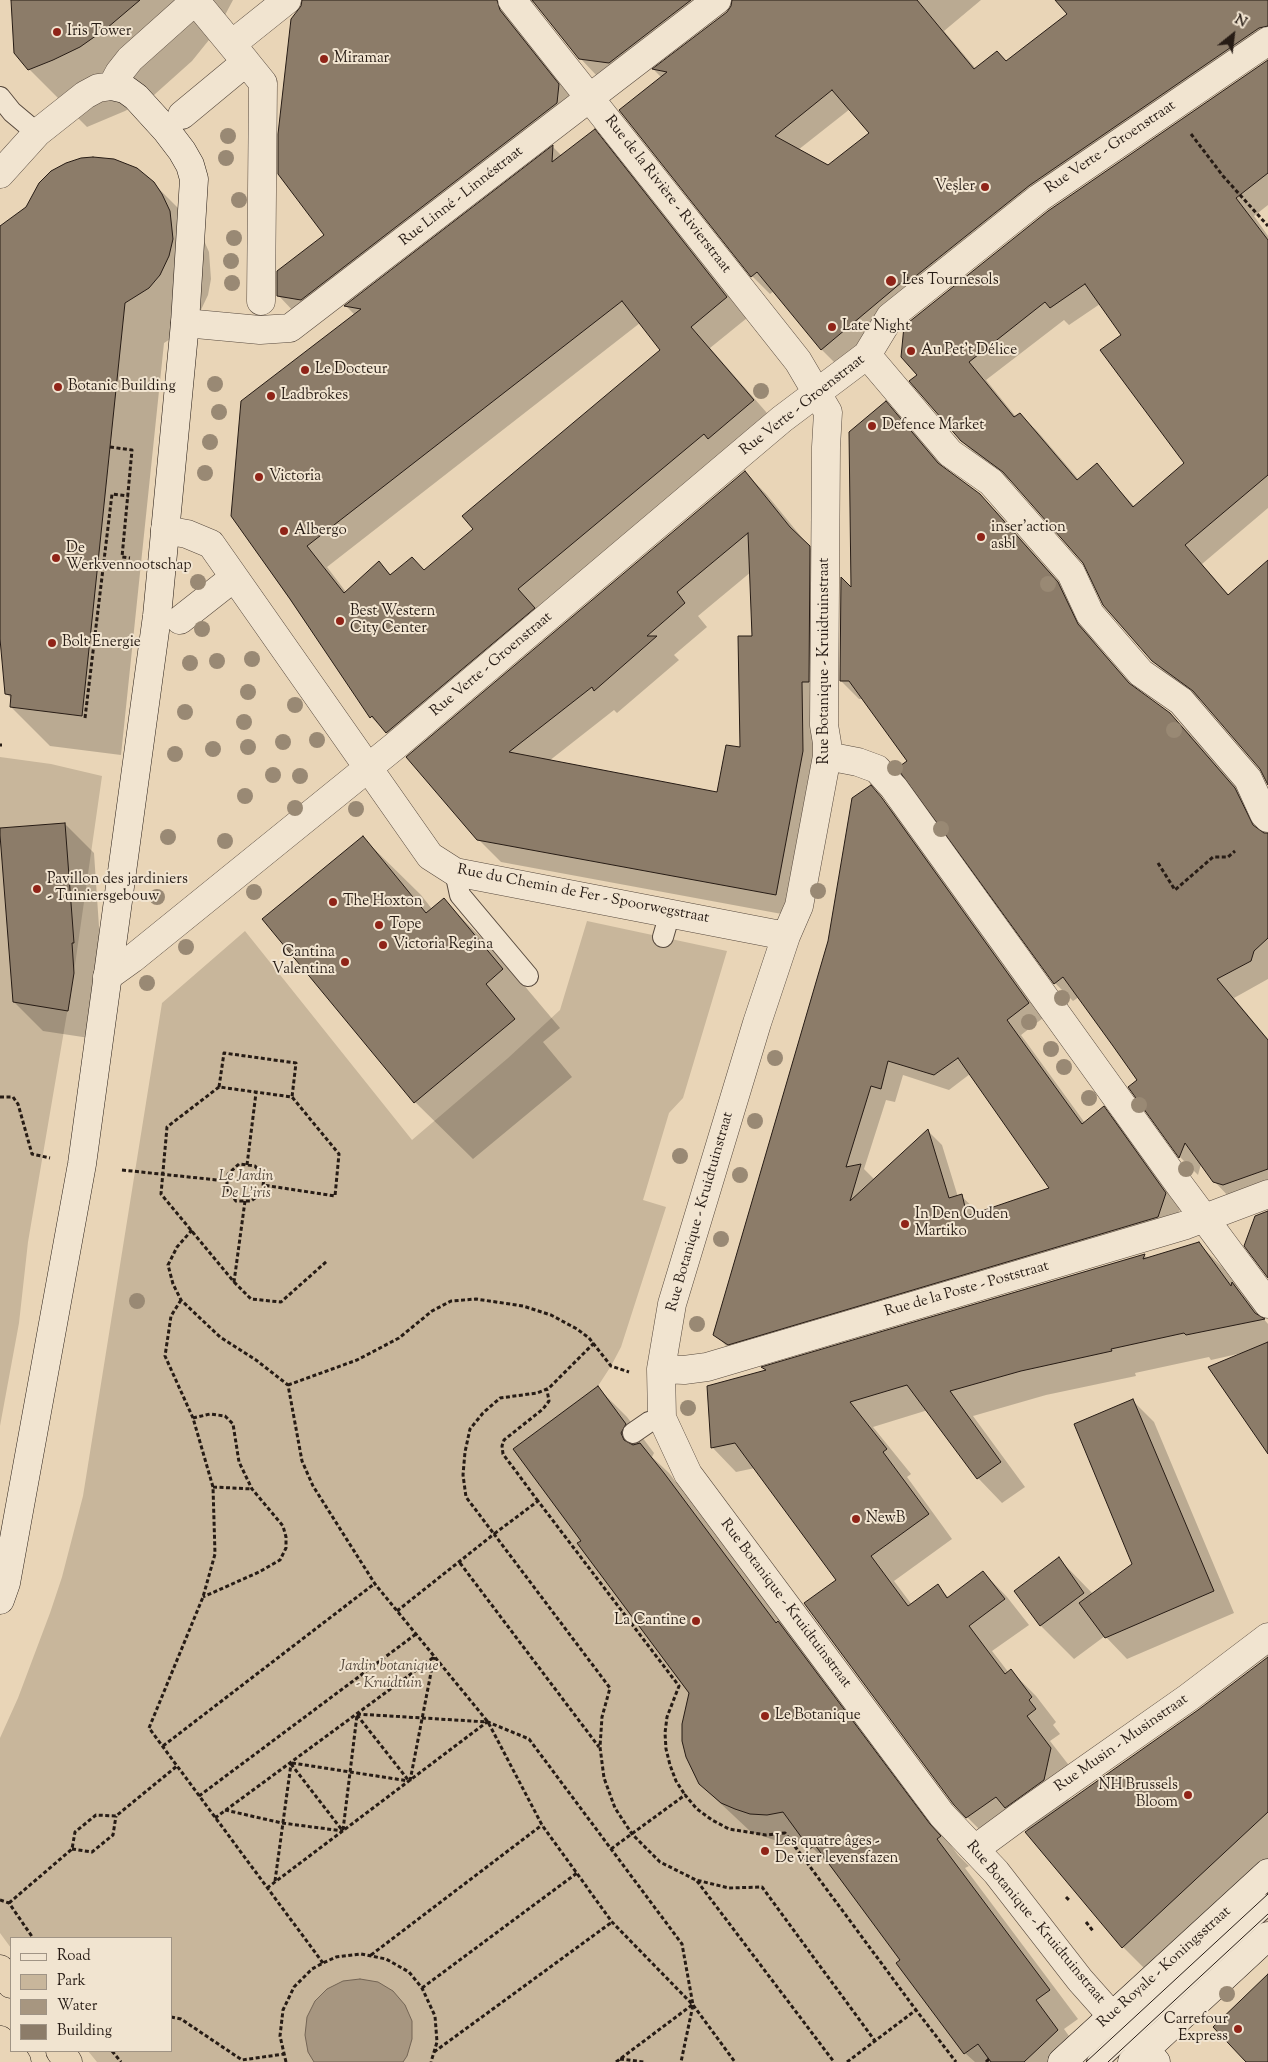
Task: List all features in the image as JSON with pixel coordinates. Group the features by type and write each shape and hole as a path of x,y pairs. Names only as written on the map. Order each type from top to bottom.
{"highway":[{"path":"0,1969 10,1983"},
{"path":"0,2040 17,2062"}],"street":[{"path":"182,115 287,0"},
{"name":"Rue de la Rivière - Rivierstraat","path":"512,0 798,361 818,392"},
{"name":"Rue Linné - Linnéstraat","path":"185,323 260,330 290,328 717,0"},
{"path":"112,86 130,59 200,5 263,83 261,301"},
{"name":"Rue Verte - Groenstraat","path":"107,976 132,959 369,767 680,507 782,419 867,355 890,316 1039,198 1268,41"},
{"path":"0,174 37,134 85,95 98,88 112,86 125,89 136,97 166,130 190,165 193,186 185,323 156,625 82,1164 16,1530 6,1583 0,1600"},
{"path":"0,148 37,134"},
{"path":"867,355 950,453 991,482 1071,573 1090,614 1141,673 1181,701 1248,779 1264,814 1268,818"},
{"name":"Rue Botanique - Kruidtuinstraat","path":"818,392 828,412 826,447 824,724 827,756 799,906 786,936 754,1032 672,1304 649,1371 662,1418 688,1474 942,1815 975,1849 1080,1980 1135,2045"},
{"name":"Rue du Chemin de Fer - Spoorwegstraat","path":"166,530 187,534 210,544 430,856 455,872 666,925 786,936"},
{"path":"180,620 226,583"},
{"path":"827,756 858,762 877,769 894,788 1268,1304"},
{"name":"Rue de la Poste - Poststraat","path":"649,1371 707,1367 1186,1225 1268,1194"},
{"name":"Rue Musin - Musinstraat","path":"975,1849 1189,1697 1268,1637"},
{"name":"Rue Royale - Koningsstraat","path":"1135,2045 1268,1873"},
{"name":"Rue Royale - Koningsstraat","path":"1062,2062 1135,2045 1268,1936"}],"lane":[{"path":"0,97 12,112 37,134"},
{"path":"455,872 460,895 528,976"},
{"path":"633,1432 649,1422 662,1418"},
{"path":"1097,2062 1135,2045 1268,1904"}],"path":[{"path":"1191,134 1223,176 1268,226"},
{"path":"110,447 132,450 122,557 136,558"},
{"path":"85,718 112,494 129,496"},
{"path":"1158,864 1175,890 1213,857 1228,858 1235,851"},
{"path":"292,1097 296,1063 224,1053 219,1087 167,1127 160,1194 234,1282 251,1299 281,1302 326,1261"},
{"path":"219,1087 292,1097 339,1154 336,1196 263,1185"},
{"path":"247,1165 256,1093"},
{"path":"0,1097 13,1097 18,1104 32,1154 51,1158"},
{"path":"239,1164 255,1166 264,1178 262,1193 251,1201 245,1202 236,1201 227,1189 227,1181 228,1174 239,1164"},
{"path":"122,1170 163,1176 227,1181"},
{"path":"234,1282 245,1202"},
{"path":"192,1230 177,1247 168,1266 172,1284 181,1300 220,1337 256,1360 288,1385 302,1462 313,1486 375,1584 488,1722 542,1825 612,1922 693,2005 735,2062"},
{"path":"288,1385 357,1360 399,1338 432,1311 451,1302 476,1299 523,1306 551,1315 577,1329 594,1343 611,1366 624,1371 649,1371"},
{"path":"181,1300 171,1316 165,1356 193,1418 213,1487 215,1554 203,1597 149,1728 322,1963"},
{"path":"594,1343 547,1390 500,1398 483,1413 470,1429 465,1452 463,1475 466,1497 610,1688 602,1717 600,1747 604,1778 615,1808 632,1834 660,1862 696,1880 729,1888 762,1887 875,2041"},
{"path":"547,1390 549,1401 543,1409 504,1440 502,1446 503,1454 679,1686 667,1717 665,1733 666,1749 676,1781 685,1795 698,1809 712,1820 729,1829 766,1835 784,1833 956,2062"},
{"path":"193,1418 210,1414 225,1416 233,1424 239,1462 252,1489 283,1526 286,1548 280,1560 259,1572 203,1597"},
{"path":"213,1487 252,1489"},
{"path":"397,1611 494,1534 538,1502"},
{"path":"459,1562 600,1747"},
{"path":"163,1746 375,1584"},
{"path":"199,1796 416,1634"},
{"path":"215,1818 434,1657"},
{"path":"410,1782 434,1657"},
{"path":"357,1714 488,1722 529,1740 682,1944 693,2005 681,2062"},
{"path":"343,1831 357,1714"},
{"path":"357,1714 410,1782"},
{"path":"267,1888 488,1722"},
{"path":"291,1763 410,1782"},
{"path":"275,1882 291,1763"},
{"path":"291,1763 343,1831"},
{"path":"72,1849 92,1852 113,1835 116,1816 177,1766"},
{"path":"611,1849 685,1795"},
{"path":"225,1810 282,1822 343,1831"},
{"path":"9,1903 72,1849 75,1832 96,1815 116,1816"},
{"path":"370,1956 542,1825"},
{"path":"422,1988 578,1873"},
{"path":"696,1880 834,2062"},
{"path":"0,1900 9,1903 32,1937"},
{"path":"434,2052 612,1922"},
{"path":"1086,1922 1093,1931"},
{"path":"286,2062 280,2036 283,2010 294,1987 312,1969 322,1963 336,1957 361,1954 386,1959 409,1972 422,1988 435,2016 437,2042 431,2062"},
{"path":"619,2061 693,2005"},
{"path":"846,2062 916,2010"},
{"path":"172,2017 180,2019 242,2060 284,2054"},
{"path":"113,2052 121,2062"},
{"path":"619,2061 644,2062"}],"green space":[{"path":"0,757 51,764 102,776 74,972 28,1242 19,1323 0,1426"},
{"name":"Jardin botanique - Kruidtuin","path":"587,921 727,951 683,1098 669,1113 643,1200 666,1207 621,1347 598,1386 1050,1990 1036,2000 1058,2030 1024,2062 97,2062 89,2052 172,2052 172,1937 10,1937 10,1947 0,1933 0,1738 18,1698 50,1613 62,1577 83,1496 162,1003 245,931 412,1140 508,1058 560,1010"}],"water":[{"path":"360,1979 378,1982 393,1991 405,2005 412,2021 412,2039 407,2056 403,2062 314,2062 308,2052 305,2035 307,2017 315,2001 327,1989 343,1981"}],"building":[{"name":"Iris Tower","path":"11,0 140,0 107,28 80,47 28,70 14,53"},
{"path":"302,0 497,0 500,10 559,84 557,103 301,300 277,296 277,271 324,235 278,174 278,134 291,19 301,6"},
{"path":"532,0 691,0 609,63 579,59"},
{"path":"732,0 917,0 974,69 997,51 1006,61 1067,14 1055,0 1268,0 1268,26 1259,28 1030,185 907,283 908,277 821,350 757,272 751,277 619,110 667,72 652,69 727,12","holes":["832,90 869,133 828,165 775,136"]},
{"path":"1268,60 1268,173 1236,198 1268,240 1268,475 1185,545 1228,595 1268,560 1268,785 1260,769 1193,691 1152,661 1103,605 1083,563 1003,472 961,441 909,381 917,375 901,357 904,326 1048,211","holes":["1085,284 1121,335 1100,350 1184,463 1133,507 1097,463 1077,480 1020,413 1014,417 969,362 1045,302 1050,308"]},
{"path":"595,129 727,297 691,327 754,400 708,439 704,434 518,589 535,608 386,733 372,716 370,718 290,599 231,516 241,401 361,309 344,306 553,145 552,162","holes":["622,301 660,350 462,516 473,529 424,570 412,557 390,575 379,561 344,593 307,546"]},
{"name":"Botanic Building","path":"81,158 114,159 137,168 154,182 170,211 173,239 169,256 160,275 149,288 125,303 82,716 10,707 11,695 5,694 0,639 0,226 26,207 39,183 51,171"},
{"path":"886,401 938,463 980,494 1058,582 1078,624 1129,683 1170,713 1235,788 1253,825 1264,833 1268,833 1268,938 1254,951 1251,961 1217,979 1268,1040 1268,1169 1223,1185 1213,1182 1185,1143 1179,1158 1128,1087 1137,1080 1113,1046 1063,977 1054,984 897,768 907,761 849,681 840,681 841,577 851,587 849,432"},
{"path":"745,471 790,527 810,546 809,682 802,682 803,751 776,895 477,840 406,757","holes":["748,533 752,636 738,636 740,747 726,745 717,792 509,752 592,687 594,691 657,636 647,636 685,603 677,592"]},
{"path":"871,785 882,798 1029,1003 1007,1020 1082,1124 1104,1106 1166,1193 1158,1217 728,1345 713,1335 828,941 852,798","holes":["958,1058 1049,1188 967,1216 962,1194 949,1198 928,1129 850,1201 861,1164 846,1167 871,1086 881,1089 888,1061 934,1075"]},
{"name":"Pavillon des jardiniers - Tuiniersgebouw","path":"65,823 74,943 72,943 74,973 68,1011 13,1002 0,835 0,828"},
{"name":"Victoria Regina","path":"363,836 426,913 444,898 503,969 486,984 515,1019 414,1103 262,919"},
{"path":"1268,1211 1268,1278 1244,1246 1255,1216"},
{"path":"1199,1242 1231,1286 1232,1282 1255,1313 1265,1319 1186,1335 1184,1333 1111,1349 1112,1351 1021,1371 950,1391 1001,1462 977,1479 907,1385 850,1402 887,1449 883,1452 929,1514 871,1556 908,1606 938,1584 947,1598 983,1571 1005,1599 969,1626 1005,1674 1011,1669 1032,1697 1029,1700 1036,1709 1027,1716 1051,1748 1044,1780 1005,1808 996,1797 966,1818 954,1805 804,1603 836,1580 735,1443 711,1448 707,1386 766,1370 761,1367 1145,1254 1143,1259"},
{"path":"1268,1342 1268,1454 1208,1367"},
{"name":"Le Botanique","path":"598,1386 626,1424 621,1433 624,1440 633,1445 640,1443 664,1473 776,1623 778,1621 930,1824 941,1836 937,1839 1050,1990 1036,2000 1058,2030 1024,2062 991,2062 978,2044 964,2054 896,1963 900,1960 815,1845 810,1849 783,1812 767,1815 750,1814 735,1809 721,1803 699,1784 686,1757 682,1741 682,1724 689,1693 577,1543 581,1541 513,1449"},
{"path":"1133,1399 1214,1591 1105,1638 1079,1603 1132,1564 1074,1424"},
{"path":"1059,1557 1084,1593 1040,1626 1014,1591"},
{"path":"1268,1657 1268,1812 1122,1948 1025,1832 1198,1710"},
{"path":"1268,1974 1268,2062 1246,2062 1213,2027"}],"tram line":[{"path":"1086,2062 1268,1894"},
{"path":"1108,2062 1268,1914"}],"place":[{"name":"Iris Tower","path":"57,32"},
{"name":"Miramar","path":"324,59"},
{"name":"Veşler","path":"985,187"},
{"name":"Les Tournesols","path":"891,281"},
{"name":"Late Night","path":"832,327"},
{"name":"Au Pet't Délice","path":"911,351"},
{"name":"Le Docteur","path":"305,370"},
{"name":"Botanic Building","path":"58,387"},
{"name":"Ladbrokes","path":"271,396"},
{"name":"Defence Market","path":"872,426"},
{"name":"Victoria","path":"259,477"},
{"name":"Albergo","path":"284,531"},
{"name":"inser’action asbl","path":"981,537"},
{"name":"De Werkvennootschap","path":"56,558"},
{"name":"Best Western City Center","path":"340,621"},
{"name":"Bolt Energie","path":"52,643"},
{"name":"Pavillon des jardiniers - Tuiniersgebouw","path":"37,889"},
{"name":"The Hoxton","path":"333,902"},
{"name":"Tope","path":"379,925"},
{"name":"Victoria Regina","path":"383,945"},
{"name":"Cantina Valentina","path":"345,962"},
{"name":"In Den Ouden Martiko","path":"905,1224"},
{"name":"NewB","path":"856,1519"},
{"name":"La Cantine","path":"696,1621"},
{"name":"Le Botanique","path":"765,1716"},
{"name":"NH Brussels Bloom","path":"1188,1795"},
{"name":"Les quatre âges - De vier levensfazen","path":"765,1851"},
{"name":"Carrefour Express","path":"1238,2029"}],"park label":[{"name":"Le Jardin De L'iris","path":"246,1186"}]}
